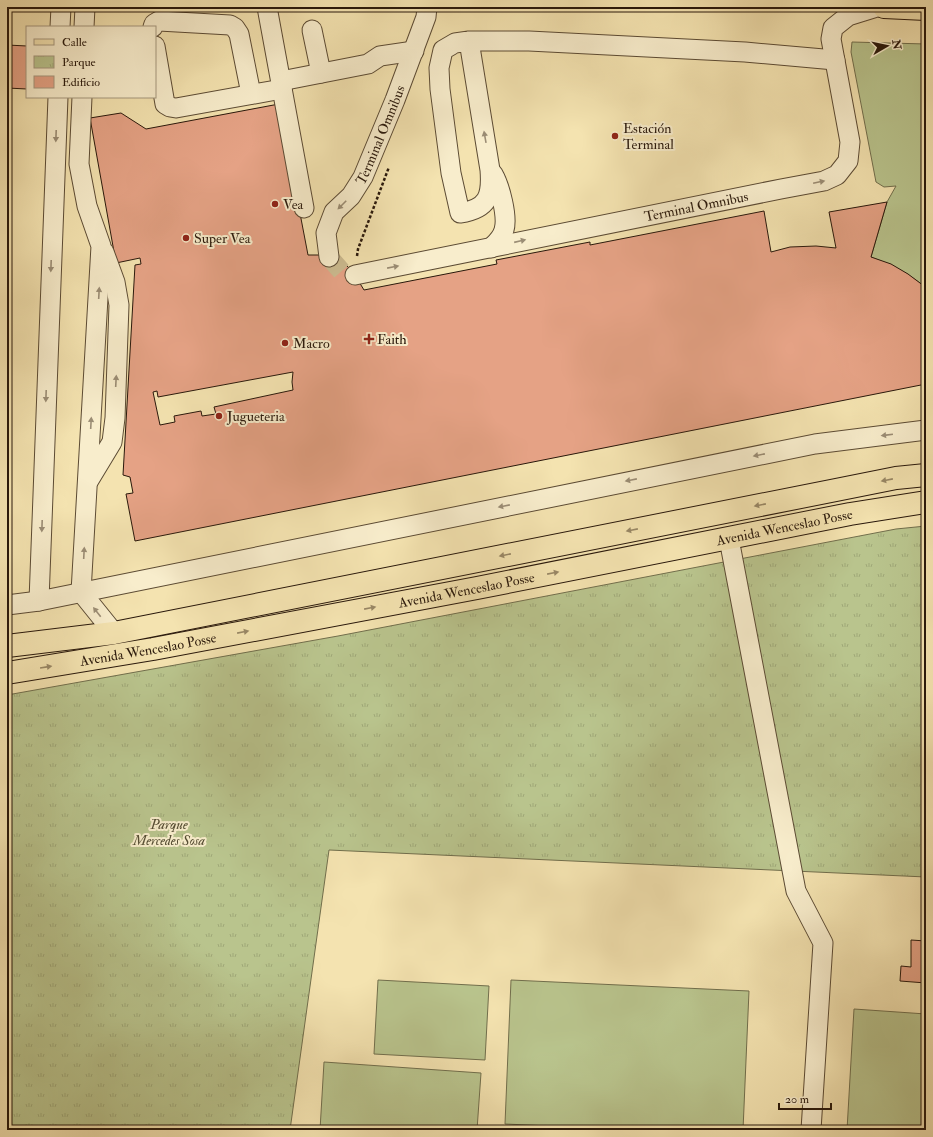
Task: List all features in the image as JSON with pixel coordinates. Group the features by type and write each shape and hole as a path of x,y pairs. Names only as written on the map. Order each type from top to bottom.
{"main road":[{"path":"884,7 926,9"},
{"path":"7,646 114,633 896,478 926,475"},
{"name":"Avenida Wenceslao Posse","path":"7,673 153,649 484,587 850,514 926,502"}],"lane":[{"path":"60,26 61,7"},
{"path":"84,26 85,7"},
{"path":"267,7 304,208"},
{"name":"Terminal Omnibus","path":"329,257 326,233 334,212 350,196 363,177 411,57 426,17 427,7"},
{"name":"Terminal Omnibus","path":"355,275 703,204 824,181 837,175 848,161 850,142 831,39 833,28 848,16 878,7"},
{"path":"153,26 159,21 230,25 235,28 239,34 251,94"},
{"path":"312,30 321,73"},
{"path":"469,41 490,170 491,187 483,204 472,211 460,213 449,157 440,89 439,68 443,50 455,43 469,41 566,42 745,52 835,60"},
{"path":"156,52 165,104 176,108 251,94 321,73 368,64 380,56 411,57"},
{"path":"39,601 58,98"},
{"path":"82,98 79,164 87,206 102,246 81,592 114,633"},
{"path":"490,170 500,189 505,221 504,230 499,240 491,248"},
{"path":"7,605 39,601 815,444 926,430"},
{"path":"729,539 796,891 823,943 811,1130"}],"green space":[{"path":"852,42 926,44 926,286 899,269 871,257 887,202 896,186 884,187 876,182 851,52"},
{"name":"Parque Mercedes Sosa","path":"926,526 926,877 329,850 290,1130 7,1130 7,695 338,636 896,529"},
{"path":"378,980 489,986 485,1060 374,1054"},
{"path":"511,980 749,991 743,1130 638,1130 505,1124"},
{"path":"854,1009 926,1014 926,1130 847,1130"},
{"path":"324,1062 481,1073 477,1130 320,1130"}],"building":[{"path":"7,45 26,46 26,89 7,88"},
{"path":"279,104 308,255 332,257 346,265 353,272 364,290 497,264 496,260 590,242 590,245 764,211 771,252 790,247 816,246 836,248 829,212 887,202 871,257 891,264 926,286 926,384 135,541 126,494 133,493 130,477 123,475 135,265 141,264 140,258 116,263 90,118 121,113 146,129","holes":["293,372 293,390 214,407 216,414 202,416 201,411 174,416 175,422 160,425 153,392 157,391 158,397"]},
{"path":"911,940 926,941 926,983 900,981 901,966 911,967"}],"tunnel":[{"path":"329,257 343,273 355,275"}],"place":[{"name":"Estación Terminal","path":"615,136"},
{"name":"Vea","path":"275,204"},
{"name":"Super Vea","path":"186,238"},
{"name":"Faith","path":"369,339"},
{"name":"Macro","path":"285,343"},
{"name":"Jugueteria","path":"219,416"}]}
